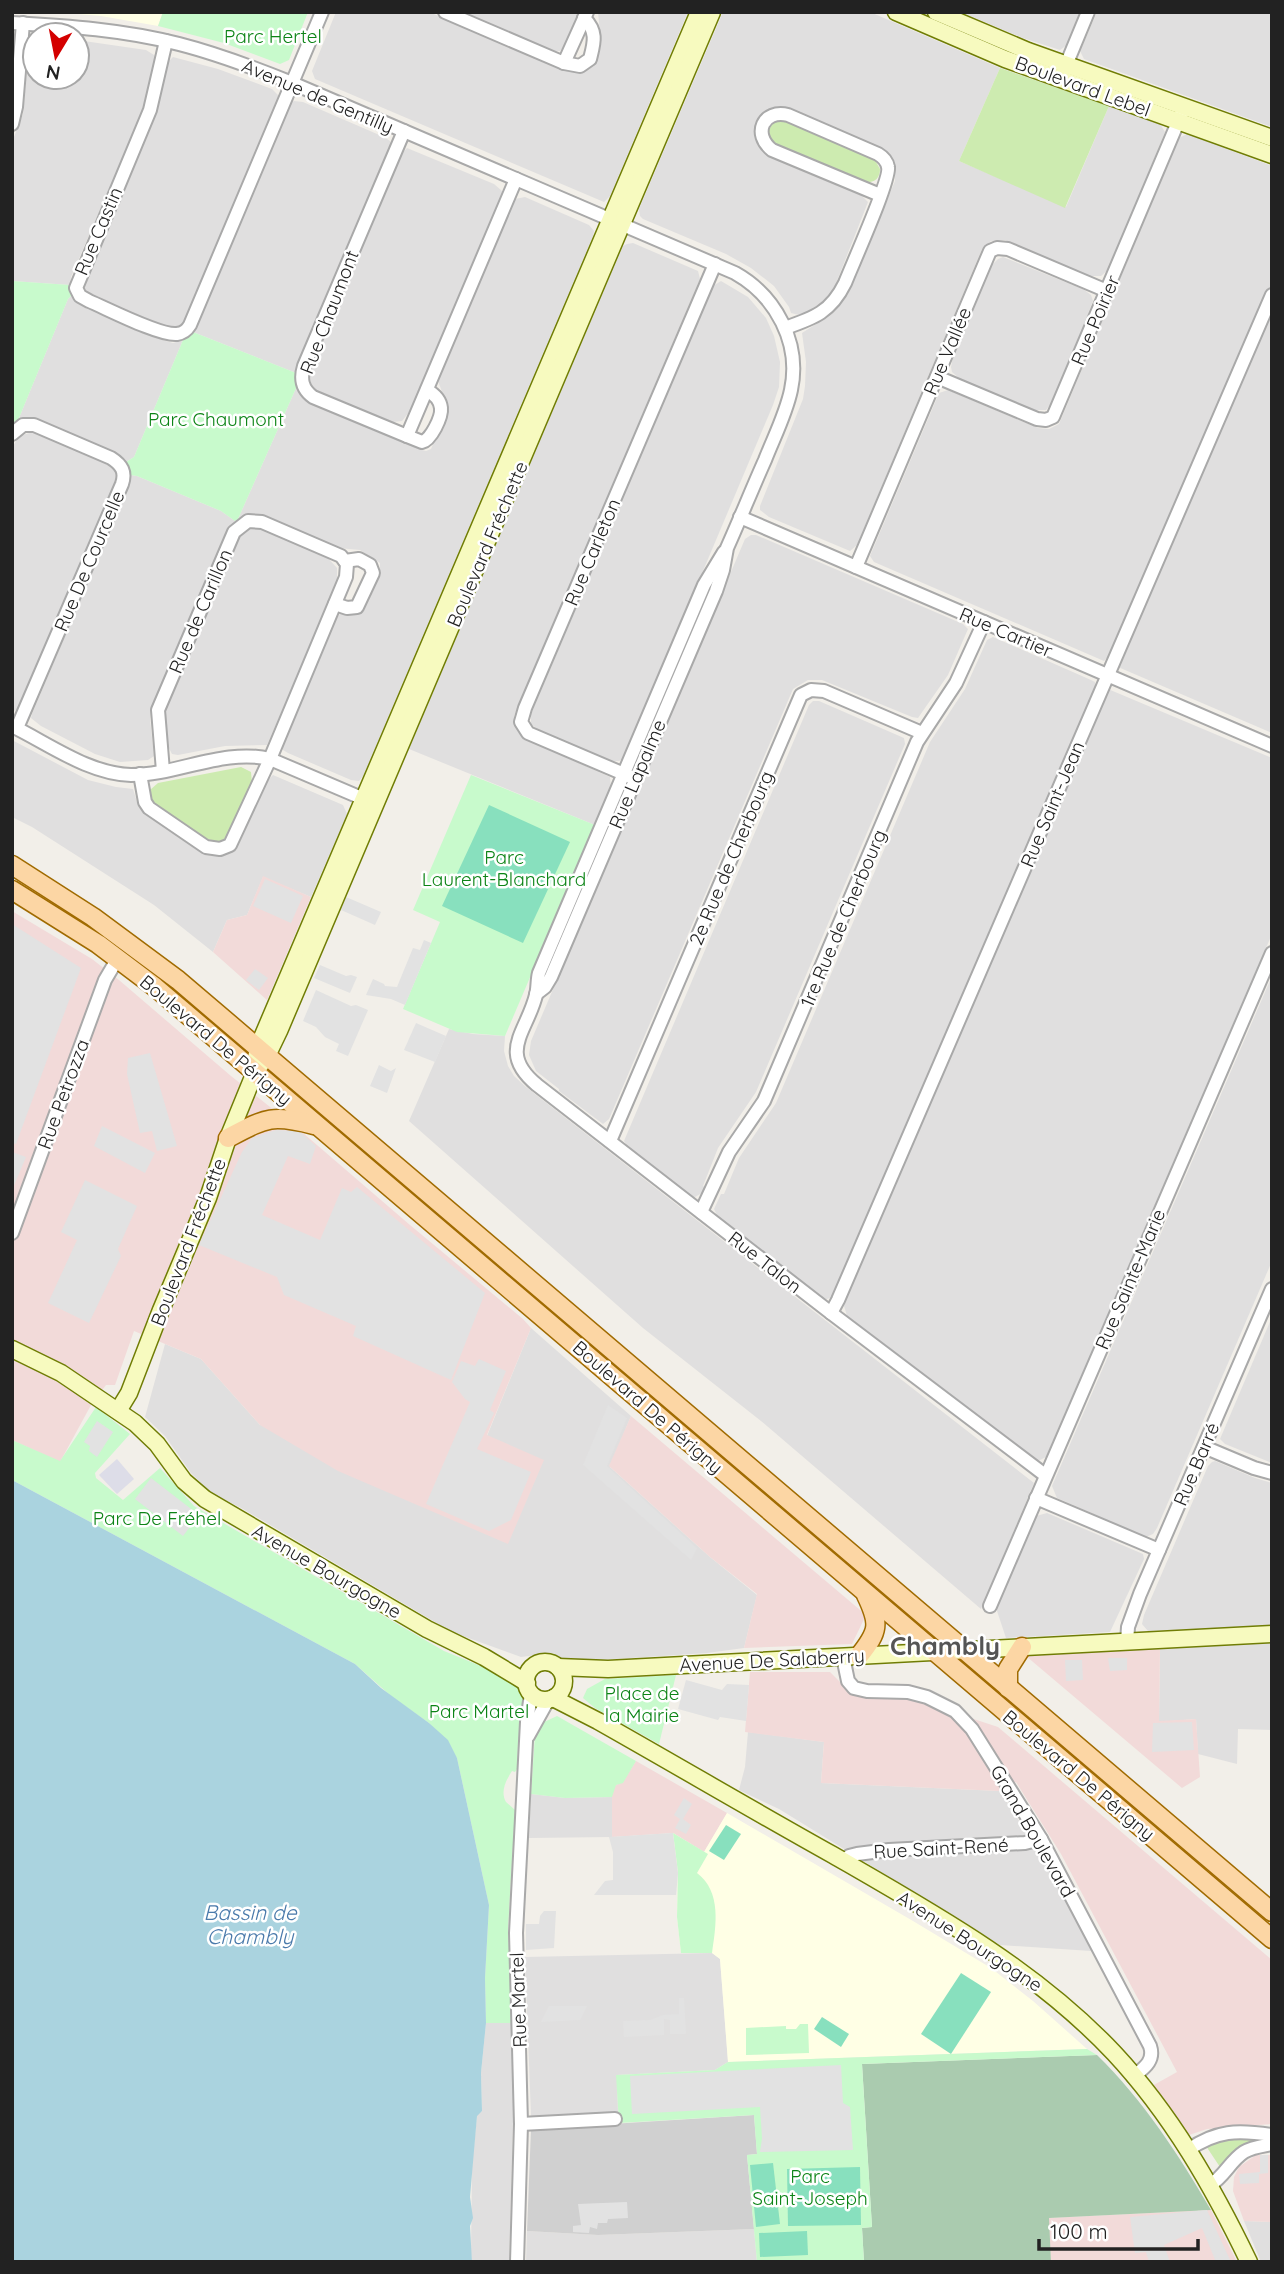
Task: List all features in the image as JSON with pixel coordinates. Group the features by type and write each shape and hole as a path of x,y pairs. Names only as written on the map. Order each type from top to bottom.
{"main road":[{"name":"Boulevard De Périgny","path":"12,865 136,947 262,1051 1272,1912"},
{"name":"Boulevard De Périgny","path":"12,890 118,958 255,1072 1272,1939"},
{"path":"228,1138 263,1121 278,1118 318,1126"},
{"path":"851,1656 873,1638 877,1625 865,1592"},
{"path":"1009,1688 1008,1669 1022,1647"}],"street":[{"path":"292,83 322,12"},
{"name":"Boulevard Fréchette","path":"118,1411 129,1393 208,1198 262,1051 616,222 699,12"},
{"name":"Boulevard Fréchette","path":"616,222 712,12"},
{"name":"Boulevard Lebel","path":"896,12 1005,59 1063,71 1182,113 1272,138"},
{"name":"Boulevard Lebel","path":"936,12 1012,44 1063,71"},
{"path":"1063,71 1088,12"},
{"path":"450,13 564,63 580,66 590,59 594,43 594,34 586,15"},
{"path":"564,63 586,15"},
{"path":"12,124 16,107 18,23"},
{"name":"Avenue de Gentilly","path":"18,23 84,27 166,41 217,55 292,83 616,222"},
{"name":"Rue Castin","path":"166,41 150,110 76,288 80,296 89,301 164,332 183,332 190,325 292,83"},
{"name":"Boulevard Lebel","path":"1182,113 1272,155"},
{"name":"Rue Poirier","path":"937,377 1037,419 1051,419 1057,411 1182,113"},
{"path":"785,328 817,316 835,301 845,283 880,195 888,167 881,156 783,114 773,115 763,124 761,135 772,150 880,195"},
{"name":"Rue Chaumont","path":"404,131 304,366 302,377 305,390 313,397 407,436"},
{"path":"427,390 438,399 441,410 430,438 422,442 407,436 516,179"},
{"name":"Rue Lapalme","path":"521,1029 536,994 538,973 629,776 708,576 727,548 783,418 791,390 793,363 785,328 760,290 715,264 616,222"},
{"name":"Rue Vallée","path":"856,567 987,256 992,250 1008,249 1107,291"},
{"name":"Rue Carleton","path":"629,776 528,733 523,727 522,719 715,264"},
{"name":"Rue Saint-Jean","path":"831,1312 1272,295"},
{"name":"Rue De Courcelle","path":"12,434 23,425 34,425 111,458 120,465 124,474 122,484 15,727"},
{"name":"Rue Cartier","path":"740,517 1272,746"},
{"name":"Rue de Carillon","path":"163,771 158,710 234,531 244,523 262,522 341,556 345,561 356,559 372,566 373,572 357,607 343,608 335,604"},
{"path":"140,774 145,802 149,808 201,844 220,849 227,847 235,837 270,760 335,604 347,574 345,561"},
{"name":"1re Rue de Cherbourg","path":"701,1212 729,1152 769,1091 922,733 956,683 984,622"},
{"name":"2e Rue de Cherbourg","path":"610,1141 801,695 811,690 824,691 922,733"},
{"path":"15,727 97,768 118,774 140,774 252,757 270,760 370,802"},
{"name":"Rue Sainte-Marie","path":"990,1606 1272,953"},
{"name":"Rue Petrozza","path":"12,1233 105,980 118,958"},
{"name":"Rue Talon","path":"521,1029 516,1054 525,1074 1024,1462 1045,1475"},
{"name":"Rue Barré","path":"1127,1642 1128,1627 1159,1550 1272,1289"},
{"name":"Avenue Bourgogne","path":"12,1349 61,1373 147,1433 184,1481 205,1499 426,1629 484,1657 529,1688"},
{"path":"1204,1447 1272,1473"},
{"path":"1036,1497 1159,1550"},
{"name":"Avenue De Salaberry","path":"558,1667 608,1668 1272,1634"},
{"name":"Grand Boulevard","path":"851,1656 846,1678 854,1688 920,1694 946,1705 958,1714 978,1738 1041,1839 1150,2046 1150,2061 1133,2077"},
{"name":"Avenue Bourgogne","path":"484,1657 533,1667"},
{"path":"545,1663 558,1667 564,1685 560,1692 551,1699 539,1699 529,1688 528,1675 533,1667 545,1663"},
{"name":"Avenue De Salaberry","path":"564,1685 608,1668"},
{"name":"Avenue Bourgogne","path":"564,1685 598,1721"},
{"name":"Rue Martel","path":"517,2262 521,2124 516,1933 529,1688"},
{"name":"Avenue Bourgogne","path":"551,1699 598,1721 845,1862 1014,1966 1085,2025 1116,2055 1188,2150 1210,2185 1249,2262"},
{"name":"Rue Martel","path":"526,1739 551,1699"},
{"name":"Rue Saint-René","path":"845,1862 851,1856 877,1851 1030,1843 1041,1839"},
{"path":"521,2124 615,2119"},
{"path":"1188,2150 1208,2137 1219,2134 1254,2132 1272,2135"},
{"path":"1210,2185 1244,2152 1272,2144"}],"shaded area":[{"path":"54,12 163,12 158,26 101,16"},
{"path":"336,12 429,12 567,71 584,72 594,66 601,43 598,12 688,12 610,196 604,202 315,79 312,71"},
{"path":"465,12 579,12 564,47 555,51"},
{"path":"723,12 870,12 1000,68 959,161 1066,207 1109,106 1160,124 1165,132 1109,269 1101,276 1090,276 1005,240 991,241 982,249 857,545 850,551 769,517 760,510 760,506 803,399 806,362 802,333 833,313 848,294 895,181 895,165 892,158 881,149 786,108 770,109 757,121 754,131 756,141 767,154 861,195 868,202 833,291 816,308 799,315 791,313 774,286 751,268 726,254 643,219 639,209"},
{"path":"961,12 1081,12 1067,45 1060,50"},
{"path":"1097,12 1272,12 1272,127 1084,59 1080,51"},
{"path":"91,42 146,50 156,59 145,106 71,277 70,285 12,281 12,142 23,114 25,91 91,91"},
{"path":"173,57 218,69 272,89 278,95 184,322 177,329 88,294 83,286 158,108 168,62"},
{"path":"294,101 303,102 384,137 391,144 296,373 193,332"},
{"path":"1187,134 1272,166 1272,284 1112,653 1104,661 874,562 870,556 939,393 948,390 1038,428 1049,429 1059,424 1179,138"},
{"path":"407,148 494,184 502,191 502,196 410,411 402,421 393,422 317,391 311,384 309,372 400,156"},
{"path":"525,197 589,225 594,231 593,236 363,776 359,781 351,780 288,753 283,750 283,744 336,618 340,614 362,612 380,563 360,550 338,548 264,516 250,515 238,519 297,386 300,392 315,404 422,450 431,449 448,408 438,381 515,199"},
{"path":"633,243 698,271 700,279 514,716 518,730 526,739 610,777 611,787 595,825 409,749 623,246"},
{"path":"1003,257 1083,289 1091,295 1093,301 1054,401 1046,410 1034,410 960,379 952,372 953,357 991,266"},
{"path":"721,281 748,297 766,318 774,336 780,362 779,387 624,758 611,761 537,729 531,724 531,714 713,286"},
{"path":"72,295 84,306 163,340 173,343 183,340 134,457 126,462 115,453 41,421 21,421 19,418"},
{"path":"1272,306 1272,733 1118,667"},
{"path":"33,432 111,465 117,473 117,480 21,705 15,711 12,709 12,448 19,436"},
{"path":"130,475 221,511 235,521 227,530 151,710 154,756 148,760 120,762 95,754 31,718 127,489"},
{"path":"258,528 327,557 337,568 337,584 267,745 225,746 172,754 166,742 164,711 240,535 248,529"},
{"path":"751,535 963,624 968,629 948,675 918,718 822,680 808,680 793,689 609,1119 603,1124 536,1071 529,1055 531,1041 745,539"},
{"path":"993,637 1095,682 1096,690 833,1297 822,1299 719,1219 714,1209 721,1194 724,1194 739,1158 776,1103 930,742 965,689 987,640"},
{"path":"1108,689 1272,758 1272,934 1046,1457 1038,1461 848,1319 844,1306 845,1298"},
{"path":"813,701 819,701 904,738 905,744 756,1092 718,1148 702,1193 695,1197 690,1196 629,1148 624,1141"},
{"path":"12,740 88,780 133,789 142,811 211,856 225,854 239,844 267,781 273,775 343,805 347,814 311,897 263,877 247,915 227,920 213,952 154,905 12,817"},
{"path":"263,876 311,897 267,1000 213,952 227,920 247,915"},
{"path":"265,879 303,896 291,923 253,906"},
{"path":"346,897 381,912 375,925 341,910"},
{"path":"12,911 92,959 119,980 531,1328 487,1435 544,1460 508,1544 338,1471 260,1425 201,1359 134,1331 115,1385 106,1385 91,1405 60,1462 12,1440"},
{"path":"12,924 81,968 16,1144 12,1143"},
{"path":"424,940 431,943 405,1005 391,999 366,995 373,979 385,986 397,987 413,948 420,950"},
{"path":"320,965 346,976 357,977 350,993 314,978"},
{"path":"255,969 268,978 259,990 246,980"},
{"path":"1272,976 1272,1261 1157,1528 1153,1534 1146,1537 1057,1498 1052,1486"},
{"path":"316,990 351,1006 356,1005 368,1010 348,1056 336,1051 339,1044 303,1021"},
{"path":"416,1023 446,1036 435,1062 404,1050"},
{"path":"449,1029 505,1036 504,1051 508,1066 526,1087 1034,1483 981,1609 761,1421 643,1328 409,1121"},
{"path":"150,1053 177,1146 157,1151 152,1131 140,1133 127,1074 128,1058"},
{"path":"379,1065 391,1071 396,1068 387,1093 370,1086"},
{"path":"102,1126 155,1153 145,1173 94,1146"},
{"path":"276,1130 299,1131 316,1146 310,1164 288,1156 262,1215 320,1240 342,1188 351,1192 357,1187 485,1293 451,1380 353,1336 356,1326 284,1295 277,1277 199,1245 242,1152 252,1138"},
{"path":"12,1152 26,1157 13,1188 12,1187"},
{"path":"85,1180 137,1206 118,1249 121,1256 89,1323 48,1303 77,1240 61,1232"},
{"path":"1272,1317 1272,1463 1225,1444 1220,1439"},
{"path":"531,1328 631,1416 610,1467 710,1557 757,1595 744,1648 569,1662 553,1653 521,1657 452,1632 210,1492 191,1473 165,1436 145,1417 165,1344 201,1359 260,1425 487,1436"},
{"path":"479,1359 506,1371 490,1410 494,1413 477,1449 531,1472 511,1520 489,1531 426,1504 470,1402 452,1382 461,1361 475,1366"},
{"path":"608,1405 627,1418 607,1466 697,1548 691,1560 583,1465"},
{"path":"631,1416 866,1615 852,1644 744,1648 757,1594 710,1557 609,1466"},
{"path":"97,1421 113,1432 97,1457 89,1451 90,1446 84,1442"},
{"path":"117,1459 134,1479 117,1494 99,1475"},
{"path":"1215,1461 1272,1483 1272,1626 1148,1631 1142,1624 1144,1615 1208,1466"},
{"path":"151,1478 199,1515 183,1536 135,1499"},
{"path":"1047,1513 1143,1554 1144,1559 1110,1632 1006,1638 996,1608 1036,1516"},
{"path":"1272,1643 1272,1730 1238,1729 1237,1764 1198,1754 1196,1719 1159,1722 1160,1648"},
{"path":"1160,1648 1159,1721 1196,1719 1200,1777 1182,1788 1026,1656"},
{"path":"1108,1658 1127,1658 1127,1670 1110,1671"},
{"path":"1065,1660 1082,1660 1083,1680 1066,1681"},
{"path":"750,1672 830,1672 853,1695 916,1700 998,1727 1272,1960 1272,2124 1207,2129 1189,2135 1152,2086 1177,2072 1061,1854 1016,1782 1000,1791 821,1783 824,1742 745,1732"},
{"path":"686,1680 722,1690 727,1684 749,1685 746,1721 720,1717 718,1720 678,1709"},
{"path":"1192,1722 1194,1750 1152,1752 1153,1723"},
{"path":"748,1732 824,1742 821,1783 1000,1791 1055,1877 1091,1951 1000,1945 779,1809 739,1790 745,1767"},
{"path":"636,1761 727,1813 704,1852 673,1833 612,1837 612,1791 616,1785 623,1782"},
{"path":"531,1794 565,1798 612,1797 612,1837 529,1838"},
{"path":"684,1798 692,1804 683,1819 691,1825 686,1834 675,1828 680,1819 674,1815"},
{"path":"727,1813 991,1968 1087,2049 728,2062 720,1959 712,1953 681,1953 677,1917 678,1873 673,1833 704,1852"},
{"path":"673,1833 678,1873 676,1895 594,1895 605,1881 613,1880 613,1852 609,1837"},
{"path":"544,1911 556,1911 554,1948 526,1950 526,1924 539,1924"},
{"path":"712,1953 720,1959 728,2062 715,2070 617,2075 618,2114 536,2118 531,2116 525,1957"},
{"path":"679,1998 684,1998 686,2034 670,2034 670,2020 664,2019 664,2035 624,2037 623,2021 650,2020 663,2015 679,2014"},
{"path":"549,2006 587,2006 580,2020 541,2022"},
{"path":"486,2023 513,2023 509,2262 472,2262 471,2253 472,2166 477,2115 482,2111 481,2073"},
{"path":"1097,2055 1130,2090 1159,2129 1211,2210 1049,2218 1051,2262 864,2262 862,2228 872,2227 862,2064"},
{"path":"841,2065 843,2103 850,2107 853,2150 760,2152 760,2107 632,2114 630,2076"},
{"path":"754,2115 757,2154 747,2155 754,2229 598,2235 527,2231 531,2129"},
{"path":"1256,2155 1272,2155 1272,2222 1244,2221 1233,2191 1234,2177 1239,2167"},
{"path":"1260,2155 1268,2155 1268,2173 1259,2174 1259,2183 1240,2184 1239,2174 1260,2172"},
{"path":"627,2202 628,2218 608,2219 607,2223 598,2223 597,2229 590,2227 589,2233 573,2232 573,2226 581,2225 578,2204"},
{"path":"1207,2210 1231,2262 1216,2262 1202,2228 1164,2245 1170,2262 1149,2262 1146,2252 1135,2253 1130,2217"},
{"path":"1211,2210 1237,2262 1051,2262 1048,2218"},
{"path":"1244,2221 1272,2222 1272,2262 1261,2262"},
{"path":"754,2229 757,2262 526,2262 527,2231 598,2235"}],"green space":[{"name":"Parc Hertel","path":"163,12 308,12 289,60 280,64 224,43 158,26"},
{"path":"1000,68 1109,106 1065,208 959,161"},
{"path":"784,121 875,160 880,169 878,178 865,182 776,144 770,140 768,131 773,123"},
{"path":"12,281 70,285 72,295 19,418 21,421 15,424 12,421"},
{"name":"Parc Chaumont","path":"193,332 296,373 297,386 235,521 221,511 130,475 126,462 134,457 183,340"},
{"path":"241,767 251,772 252,783 226,839 219,842 207,839 154,803 150,797 150,790 158,783"},
{"name":"Parc Laurent-Blanchard","path":"471,775 595,825 505,1036 457,1032 403,1009 440,922 413,910"},
{"path":"489,805 570,842 523,943 442,906"},
{"path":"96,1407 130,1434 95,1473 96,1478 123,1500 160,1468 194,1506 444,1651 503,1675 520,1687 524,1715 518,1744 517,1769 512,1771 504,1786 506,1802 515,1810 508,1929 513,2023 486,2023 485,1978 489,1905 457,1758 429,1723 391,1696 355,1664 12,1480 12,1440 60,1461"},
{"name":"Place de la Mairie","path":"676,1675 659,1744 595,1708 583,1698 587,1689 605,1679"},
{"path":"557,1716 636,1761 623,1783 616,1785 612,1797 565,1798 531,1794 535,1735 542,1723"},
{"path":"726,1825 741,1834 724,1860 709,1851"},
{"path":"673,1833 708,1854 697,1873 705,1881 714,1900 716,1921 712,1953 681,1953 677,1917 678,1873"},
{"path":"961,1973 991,1992 951,2054 921,2034"},
{"path":"822,2017 849,2034 841,2047 814,2029"},
{"path":"800,2024 808,2024 809,2053 746,2055 746,2028 786,2026 786,2029 796,2029"},
{"name":"Parc Saint-Joseph","path":"1087,2049 1097,2055 862,2064 872,2227 862,2228 864,2262 757,2262 747,2155 757,2154 754,2115 619,2123 616,2075 715,2070 728,2062"},
{"path":"1253,2137 1253,2141 1238,2149 1220,2167 1206,2146 1214,2140"},
{"path":"773,2163 780,2224 756,2227 750,2165"},
{"path":"860,2167 861,2225 788,2226 787,2169"},
{"path":"807,2231 808,2255 760,2257 759,2233"}],"water":[{"name":"Bassin de Chambly","path":"12,1480 355,1664 381,1688 448,1740 457,1758 489,1905 485,1978 486,2023 481,2073 482,2111 477,2116 470,2197 473,2218 470,2226 472,2262 12,2262"}],"district":[{"name":"Chambly","path":"945,1646"}],"park label":[{"name":"Parc De Fréhel","path":"157,1518"},
{"name":"Parc Martel","path":"479,1711"}]}
